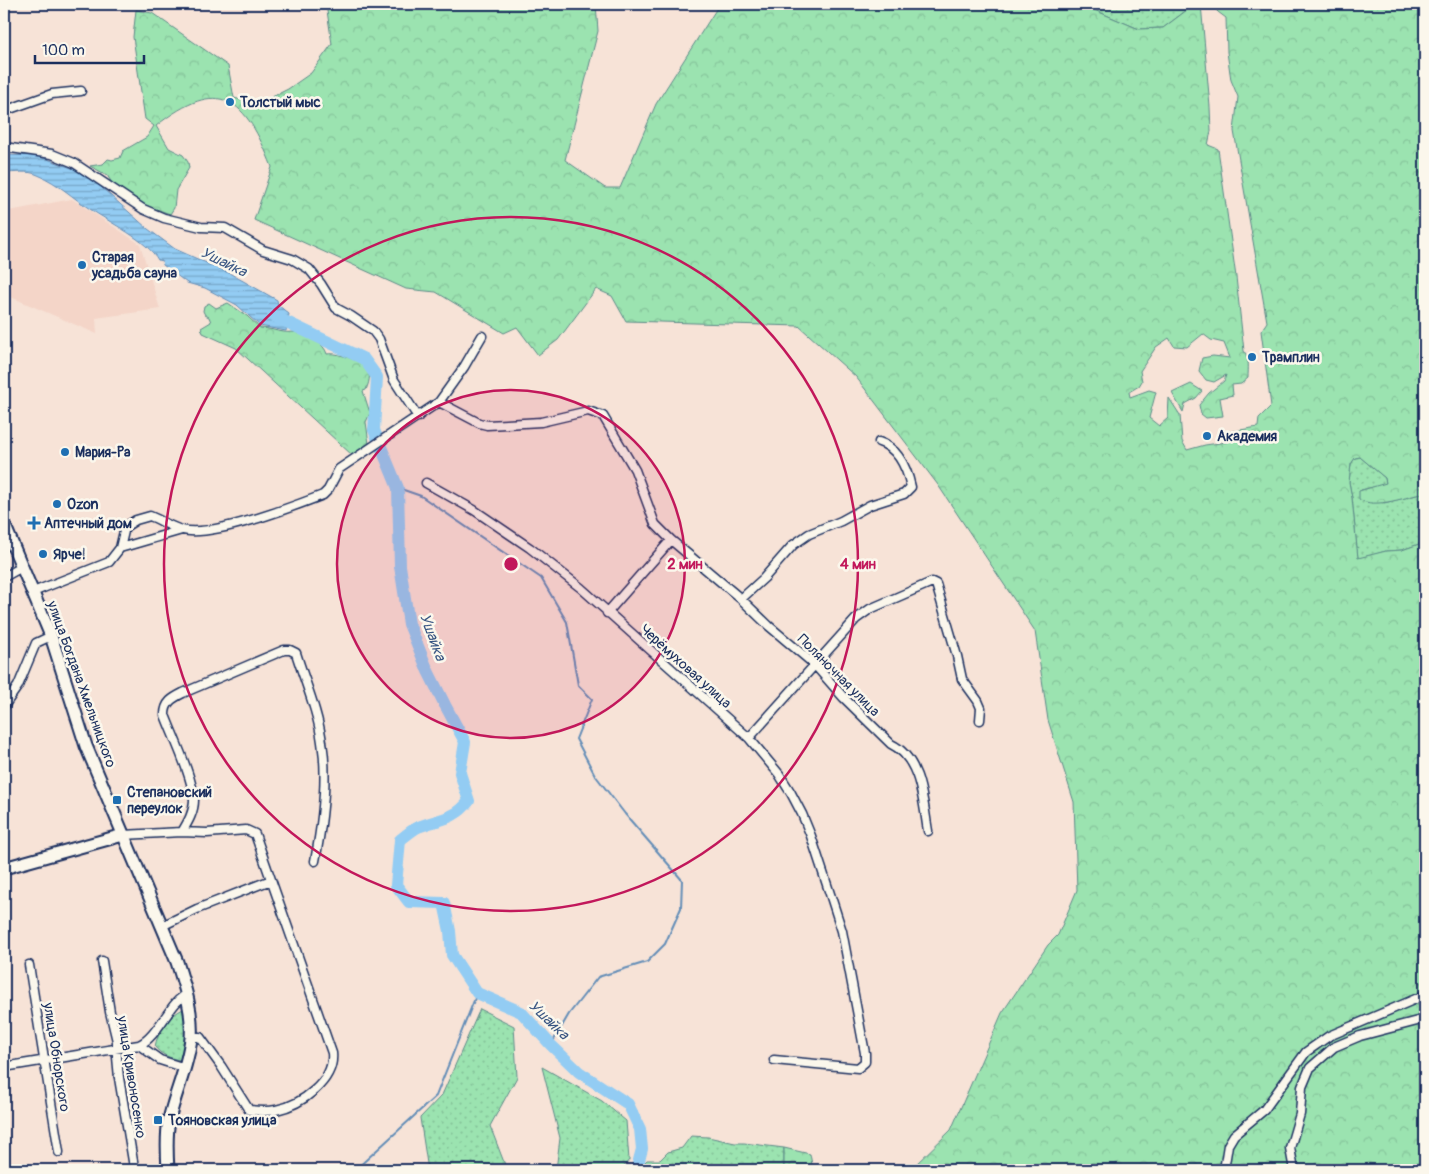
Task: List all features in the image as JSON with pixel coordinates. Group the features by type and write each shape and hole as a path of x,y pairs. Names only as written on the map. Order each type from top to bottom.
{"street":[{"path":"4,111 52,94 81,91"},
{"path":"4,147 52,154 74,163 143,209 164,218 201,227 226,228 263,250 292,260 309,270 321,284 336,308 373,331 379,339 394,380 418,417"},
{"path":"33,592 109,562 120,548 125,527 136,520 150,516 182,530 195,531 225,527 307,501 327,492 339,469 439,402 482,336"},
{"name":"Поляночная улица","path":"439,402 487,425 541,422 588,411 603,416 635,470 655,524 815,665 844,698 892,744 901,748 906,754 912,762 919,783 928,831"},
{"path":"741,599 764,578 793,545 809,534 841,522 870,505 904,494 911,487 908,474 902,462 889,445 879,442"},
{"name":"Черёмуховая улица","path":"426,483 474,510 530,548 580,588 749,738 792,793 811,836 842,931 865,1053 864,1062 858,1068 774,1060"},
{"name":"улица Богдана Хмельницкого","path":"4,524 51,636 86,746 177,962 187,995 191,1037 185,1068 169,1120 167,1134 168,1170"},
{"path":"120,548 182,530"},
{"path":"607,613 671,540"},
{"path":"4,577 22,567"},
{"path":"749,738 856,619 870,609 932,582 936,584 962,679 978,701 980,720"},
{"path":"4,706 18,686 36,643 51,636"},
{"path":"182,832 190,818 194,800 190,780 165,714 165,709 170,700 284,650 290,650 296,654 322,742 324,762 322,826 316,861"},
{"path":"4,868 123,835 182,832 207,834 246,830 252,832 256,837 332,1053 331,1068 319,1085 295,1104 266,1112 249,1110 222,1066 200,1037 191,1037"},
{"path":"162,926 197,909 271,880"},
{"name":"улица Кривоносенко","path":"102,961 110,1012 117,1041 119,1078 134,1167"},
{"name":"улица Обнорского","path":"30,965 59,1152"},
{"path":"4,1067 139,1045 156,1031 179,999 187,995"},
{"path":"1224,1170 1228,1145 1234,1135 1264,1110 1306,1052 1329,1036 1425,995"},
{"path":"1294,1170 1290,1148 1300,1114 1302,1087 1310,1068 1334,1047 1360,1036 1425,1018"},
{"path":"139,1045 160,1060 185,1068"}],"shaded area":[{"path":"72,199 140,244 160,309 96,318 97,334 4,294 4,212"}],"green space":[{"path":"326,4 596,4 598,31 565,160 605,188 620,188 656,104 717,8 717,4 1080,4 1139,29 1163,28 1195,4 1201,4 1210,107 1211,131 1208,145 1218,149 1236,277 1244,351 1248,361 1248,378 1241,384 1232,385 1233,395 1220,398 1223,416 1206,418 1201,414 1199,405 1209,393 1224,381 1226,375 1214,382 1206,380 1199,371 1202,358 1213,356 1230,358 1224,343 1211,340 1203,334 1187,347 1174,346 1169,338 1156,347 1140,371 1142,381 1139,386 1129,392 1130,397 1149,390 1156,392 1149,418 1159,426 1168,418 1169,398 1180,415 1182,441 1187,450 1227,442 1228,432 1258,427 1259,418 1271,406 1261,331 1267,322 1234,131 1238,97 1231,80 1227,52 1226,18 1210,4 1425,4 1425,493 1382,503 1366,502 1359,499 1359,491 1386,483 1385,478 1360,457 1355,458 1351,464 1349,482 1358,558 1386,551 1402,550 1425,542 1425,1170 910,1170 951,1130 1002,1013 1048,945 1058,935 1077,890 1074,802 1048,720 1035,631 938,485 856,377 799,326 626,321 612,296 596,289 558,340 538,355 517,327 504,333 436,292 406,289 254,220 272,167 262,143 251,124 240,110 228,101 214,98 197,101 178,110 156,126 169,148 183,155 188,162 189,168 176,190 174,208 170,214 145,205 112,183 107,175 90,166 103,164 108,159 120,158 123,151 147,137 154,126 145,119 133,37 136,10 152,13 228,66 234,98 249,102 266,100 288,89 311,73 332,44"},
{"path":"1080,4 1195,4 1163,28 1139,29"},
{"path":"209,303 216,308 228,303 260,328 297,332 320,344 327,354 347,357 367,368 369,383 366,390 363,391 370,413 366,422 369,444 352,455 236,348 203,333 201,328 211,322 203,311 204,306"},
{"path":"1191,384 1202,391 1196,398 1185,404 1183,412 1172,393"},
{"path":"1360,457 1385,478 1386,484 1361,490 1384,503 1425,493 1425,507 1423,509 1425,511 1425,542 1402,550 1386,551 1358,559 1349,482 1351,464 1355,458"},
{"path":"183,1009 185,1011 187,1043 181,1060 166,1056 155,1047 158,1036 165,1025 173,1015"},
{"path":"480,1009 514,1026 517,1077 490,1126 507,1170 428,1170 420,1118 442,1095"},
{"path":"542,1067 602,1101 626,1121 629,1160 621,1170 556,1170 560,1138"},
{"path":"691,1136 784,1148 784,1170 645,1170 642,1165 647,1160 660,1160 668,1152 682,1148"},
{"path":"784,1148 810,1154 813,1170 784,1170"}],"water":[{"path":"4,155 39,156 77,170 92,179 148,229 175,249 229,273 277,300 278,305 289,314 286,331 260,326 237,305 205,288 187,283 163,265 162,261 158,260 137,239 52,182 30,173 4,173"}],"waterway":[{"name":"Ушайка","path":"274,316 364,359 377,377 374,430 398,488 400,566 409,624 428,671 465,742 460,773 469,801 463,808 451,816 416,828 400,840 396,885 409,902 444,903 450,931 452,955 477,993 521,1012 579,1072 628,1104 640,1129 642,1149 638,1164 641,1170"},
{"path":"398,488 421,496 541,578 567,622 578,685 592,699 576,739 595,775 625,814 682,880 681,908 665,944 647,962 598,977 569,1014 551,1045"},
{"path":"355,1170 436,1096 477,993"}],"place":[{"name":"Толстый мыс","path":"230,102"},
{"name":"Старая усадьба сауна","path":"82,265"},
{"name":"Трамплин","path":"1252,357"},
{"name":"Академия","path":"1207,436"},
{"name":"Мария-Ра","path":"65,452"},
{"name":"Ozon","path":"57,504"},
{"name":"Аптечный дом","path":"34,523"},
{"name":"Ярче!","path":"43,554"},
{"name":"Степановский переулок","path":"117,800"},
{"name":"Тояновская улица","path":"158,1120"}]}
